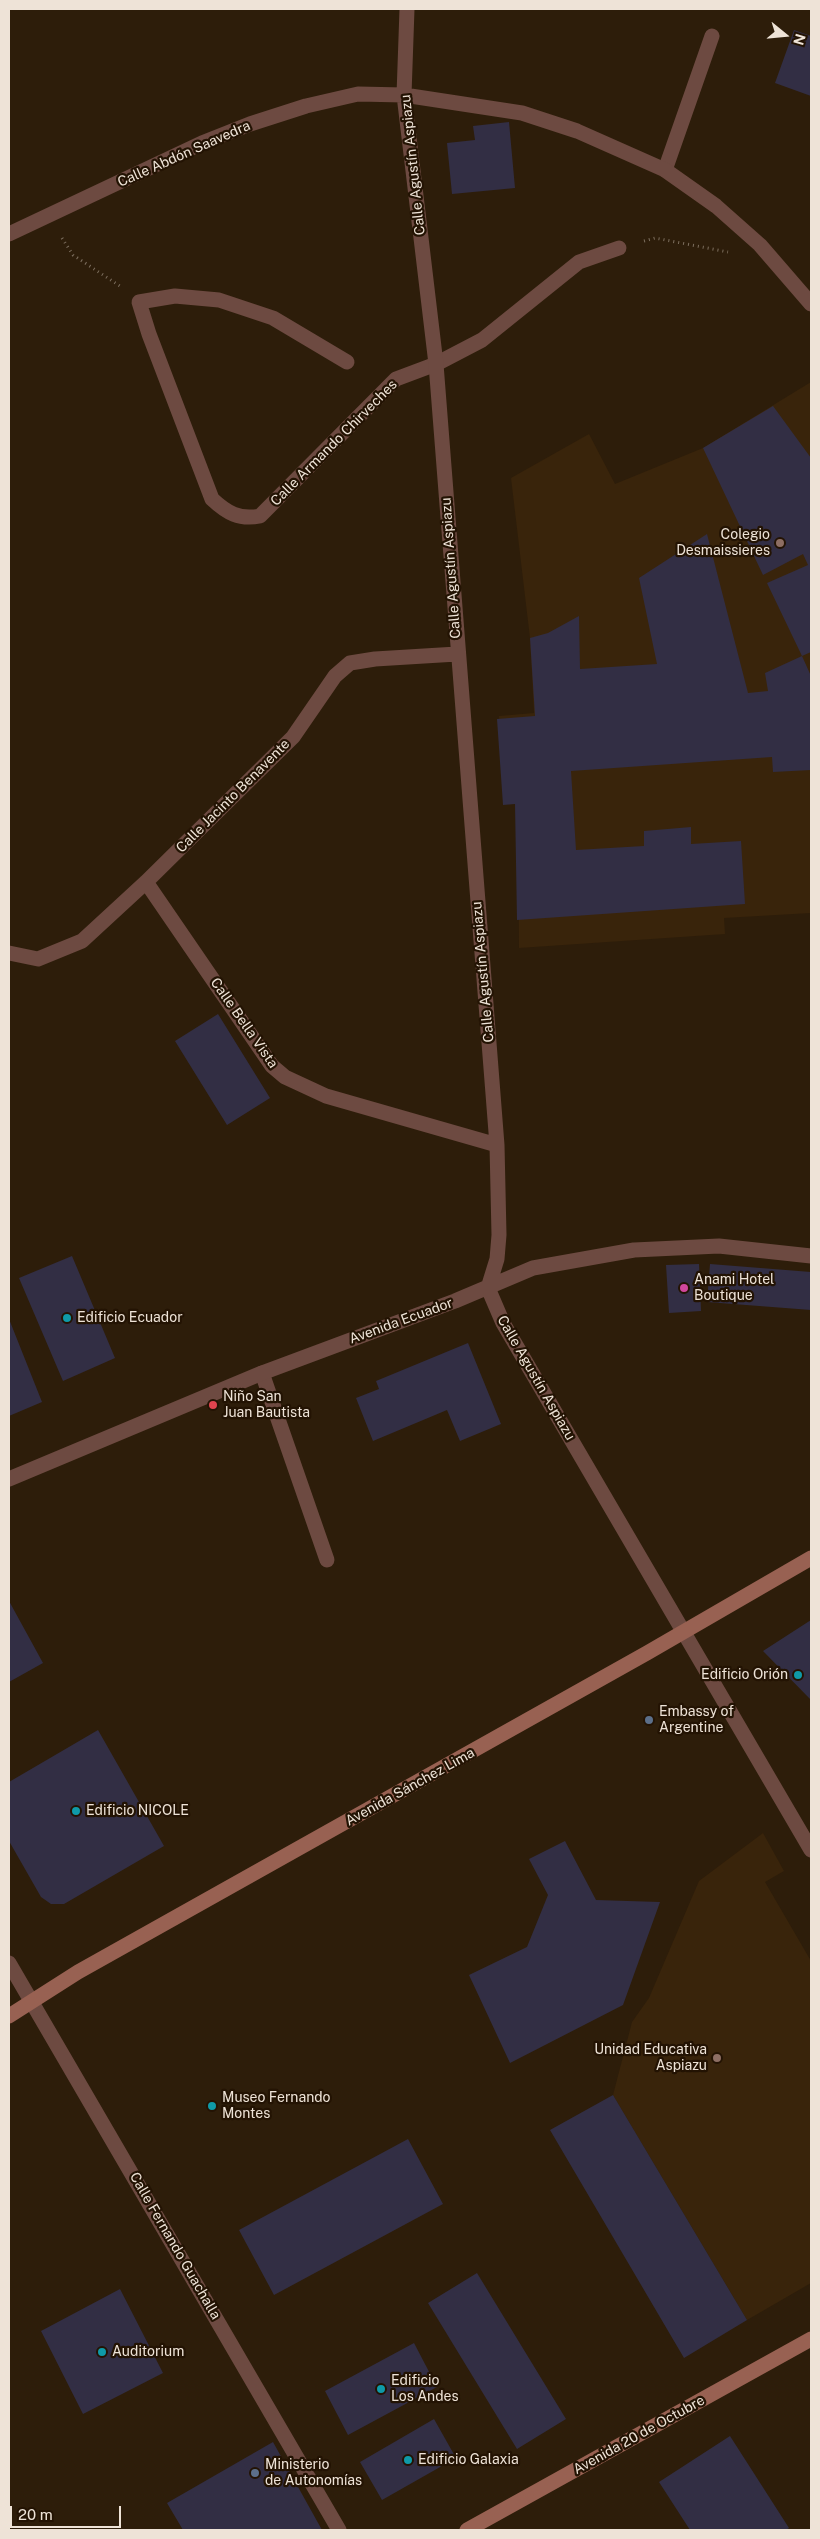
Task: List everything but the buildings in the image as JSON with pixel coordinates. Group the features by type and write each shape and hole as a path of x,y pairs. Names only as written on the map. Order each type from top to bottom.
{"main road":[{"name":"Avenida Sánchez Lima","path":"9,2016 78,1972 811,1558"},
{"name":"Avenida 20 de Octubre","path":"467,2530 811,2339"}],"street":[{"name":"Calle Agustín Aspiazu","path":"407,9 404,95 436,364 457,654 497,1145 499,1235 497,1260 488,1288 503,1323 811,1850"},
{"path":"665,170 712,36"},
{"name":"Calle Abdón Saavedra","path":"9,234 202,143 250,124 306,106 358,94 404,95 522,113 577,131 665,170 716,206 760,244 811,304"},
{"name":"Calle Armando Chirveches","path":"139,302 149,334 212,499 232,515 247,518 260,516 396,380 436,364 482,340 579,262 619,248"},
{"path":"139,302 175,296 219,300 273,318 347,362"},
{"name":"Calle Jacinto Benavente","path":"9,953 38,959 82,940 146,882 293,738 334,676 350,663 374,658 457,654"},
{"name":"Calle Bella Vista","path":"146,882 272,1066 285,1077 326,1096 497,1145"},
{"name":"Avenida Ecuador","path":"9,1479 262,1373 488,1288 534,1268 634,1250 719,1246 811,1256"},
{"path":"262,1373 327,1560"},
{"name":"Calle Fernando Guachalla","path":"9,1963 339,2530"}],"path":[{"path":"619,248 655,238 687,243 724,253"},
{"path":"73,255 111,279 139,302"}],"shaded area":[{"path":"811,382 811,913 724,918 725,934 519,948 518,802 505,802 499,716 534,713 530,638 511,478 589,434 615,484 703,448"},
{"name":"Unidad Educativa Aspiazu","path":"763,1833 784,1871 765,1882 811,1961 811,2283 747,2320 613,2095 632,2022 649,1998 699,1881"}],"place":[{"name":"Colegio Desmaissieres","path":"780,543"},
{"name":"Anami Hotel Boutique","path":"684,1288"},
{"name":"Edificio Ecuador","path":"67,1318"},
{"name":"Niño San Juan Bautista","path":"213,1405"},
{"name":"Edificio Orión","path":"798,1675"},
{"name":"Embassy of Argentine","path":"649,1720"},
{"name":"Edificio NICOLE","path":"76,1811"},
{"name":"Unidad Educativa Aspiazu","path":"717,2058"},
{"name":"Museo Fernando Montes","path":"212,2106"},
{"name":"Auditorium","path":"102,2352"},
{"name":"Edificio Los Andes","path":"381,2389"},
{"name":"Edificio Galaxia","path":"408,2460"},
{"name":"Ministerio de Autonomías","path":"255,2473"}]}
